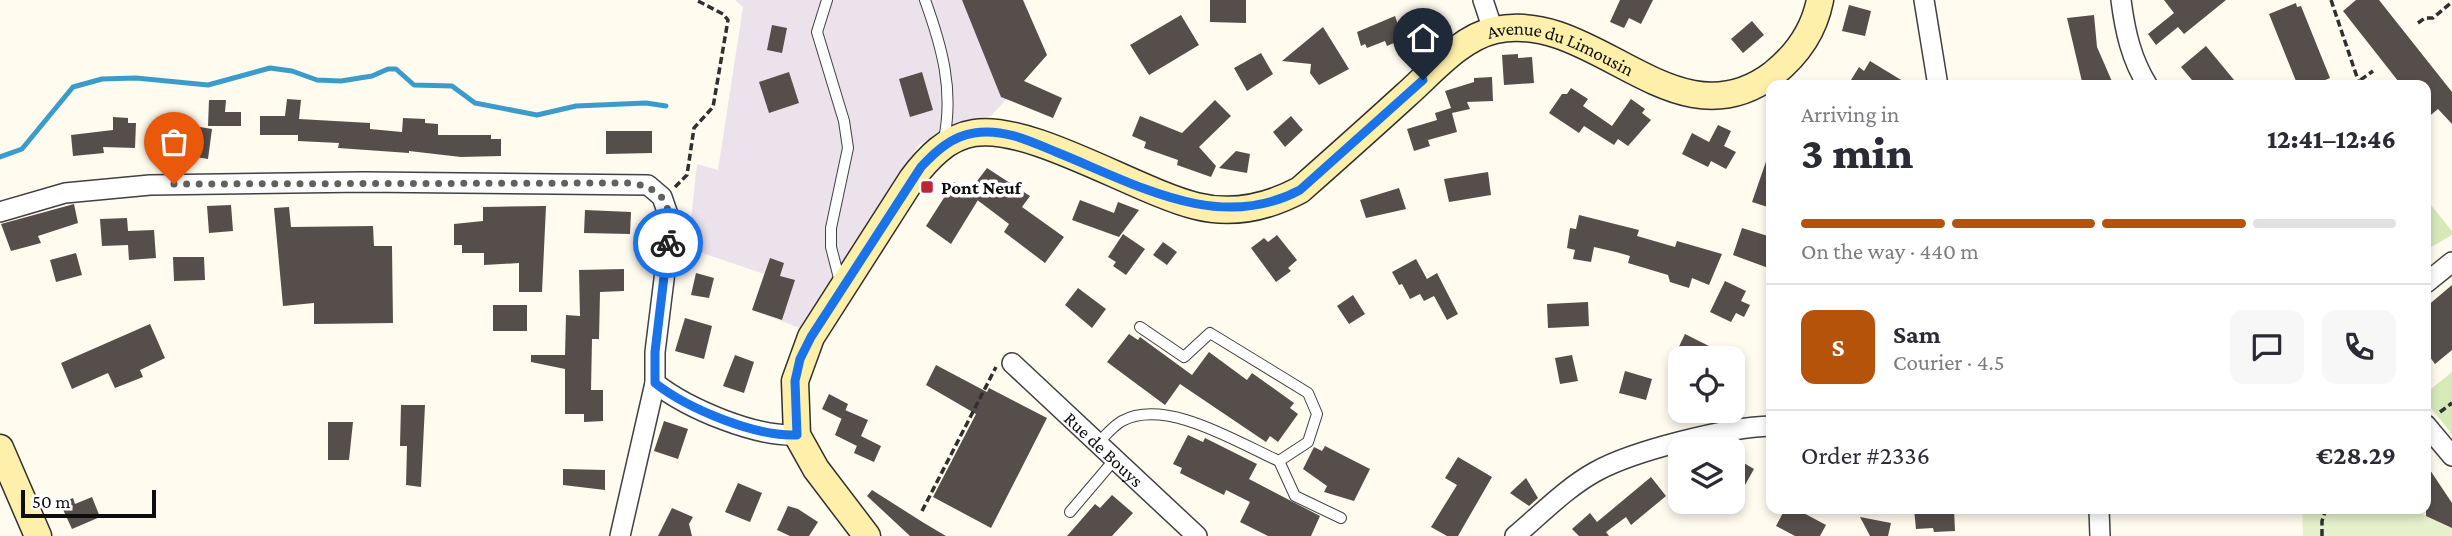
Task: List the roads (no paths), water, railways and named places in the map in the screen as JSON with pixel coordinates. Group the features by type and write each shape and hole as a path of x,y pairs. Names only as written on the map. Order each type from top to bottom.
{"main road":[{"name":"Avenue du Limousin","path":"867,536 816,469 797,435 795,381 800,359 842,289 912,179 943,146 974,133 1012,134 1196,206 1236,209 1262,206 1300,190 1458,49 1493,30 1520,27 1545,30 1674,89 1697,96 1713,97 1755,85 1785,64 1807,37 1820,0"},
{"path":"0,448 38,536"}],"street":[{"path":"1483,0 1493,30"},
{"path":"1924,0 1937,80"},
{"path":"2121,0 2126,35 2137,68 2144,80"},
{"path":"0,212 65,193 150,185 248,182 648,185 662,197 671,223 655,352 655,383 620,536"},
{"path":"2431,279 2452,262"},
{"name":"Rue de Bouys","path":"1012,363 1197,536"},
{"path":"655,383 672,396 764,434 797,435"},
{"path":"1515,536 1595,472 1677,443 1746,426 1766,426"},
{"path":"2431,431 2452,456"},
{"path":"2099,514 2100,536"}],"lane":[{"path":"827,0 817,32 844,121 848,148 831,228 831,247 842,289"},
{"path":"925,0 948,80 950,111 943,146"},
{"path":"1140,327 1184,357 1210,333 1308,393 1317,414 1308,442 1279,461"},
{"path":"1098,443 1122,421 1152,413 1183,418 1279,461 1295,496 1341,518"},
{"path":"1070,512 1115,459"}],"waterway":[{"path":"0,157 22,149 73,87 102,79 136,78 208,85 270,68 292,71 317,80 341,81 396,69 414,85 452,86 475,103 537,115 576,106 646,103 666,106"}],"place":[{"name":"Pont Neuf","path":"927,187"}]}
